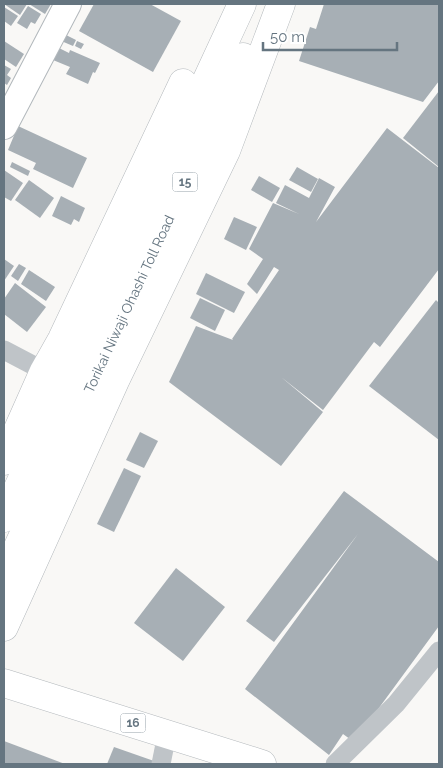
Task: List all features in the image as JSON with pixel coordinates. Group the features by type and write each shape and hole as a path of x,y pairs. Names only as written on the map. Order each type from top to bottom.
{"main road":[{"path":"4,461 44,371 62,339 193,62 226,4"},
{"name":"Torikai Niwaji Ohashi Toll Road","path":"4,577 92,355 242,4"},
{"name":"Torikai Niwaji Ohashi Toll Road","path":"4,518 92,355 268,4"},
{"path":"4,627 115,381 226,151 281,4"},
{"name":"16","path":"4,683 262,764"}],"street":[{"path":"4,126 68,4"},
{"path":"4,350 44,371"},
{"path":"335,764 396,704 439,651"},
{"path":"161,764 167,734"}],"building":[{"path":"4,4 27,4 20,15"},
{"path":"29,4 51,4 45,14"},
{"path":"94,4 150,4 181,21 153,72 79,31"},
{"path":"324,4 439,4 439,81 423,102 299,61 310,27 316,29"},
{"path":"28,6 41,14 35,24 31,22 27,29 17,23"},
{"path":"4,7 18,16 11,26 4,21"},
{"path":"62,33 76,40 73,46 59,40"},
{"path":"4,41 24,54 16,67 4,59"},
{"path":"77,41 84,44 81,49 75,46"},
{"path":"59,48 69,53 70,50 100,63 95,73 93,72 88,84 66,74 70,67 53,60"},
{"path":"4,65 11,69 7,75 11,78 7,85 4,83"},
{"path":"439,91 439,167 403,138"},
{"path":"18,126 87,158 73,188 33,169 36,163 8,150"},
{"path":"387,128 439,168 439,269 380,347 374,342 323,410 281,377 323,412 281,466 169,382 196,326 233,340 279,270 274,267 257,294 247,284 263,259 249,249 273,203 299,214 276,203 285,185 309,198 319,178 335,187 316,222"},
{"path":"12,162 30,171 28,176 10,167"},
{"path":"297,167 318,179 311,192 289,180"},
{"path":"4,170 23,183 11,201 4,197"},
{"path":"259,176 280,188 272,202 251,190"},
{"path":"29,180 54,198 40,218 15,200"},
{"path":"61,196 85,208 79,222 74,219 71,225 52,216"},
{"path":"234,217 257,227 246,250 224,239"},
{"path":"4,259 14,266 4,281"},
{"path":"19,264 26,268 18,281 11,276"},
{"path":"29,270 55,287 46,301 21,284"},
{"path":"206,273 245,292 234,313 196,294"},
{"path":"15,283 46,307 27,332 4,314 4,299"},
{"path":"200,298 225,310 215,331 190,318"},
{"path":"436,300 439,303 439,440 369,386"},
{"path":"140,432 158,441 144,468 126,460"},
{"path":"124,468 141,476 114,532 97,524"},
{"path":"344,491 439,562 439,626 354,742 343,734 329,755 245,689 358,534 274,642 246,621"},
{"path":"176,568 225,607 183,661 134,623"},
{"path":"4,741 65,764 4,764"},
{"path":"114,747 154,761 153,764 107,764"}]}
